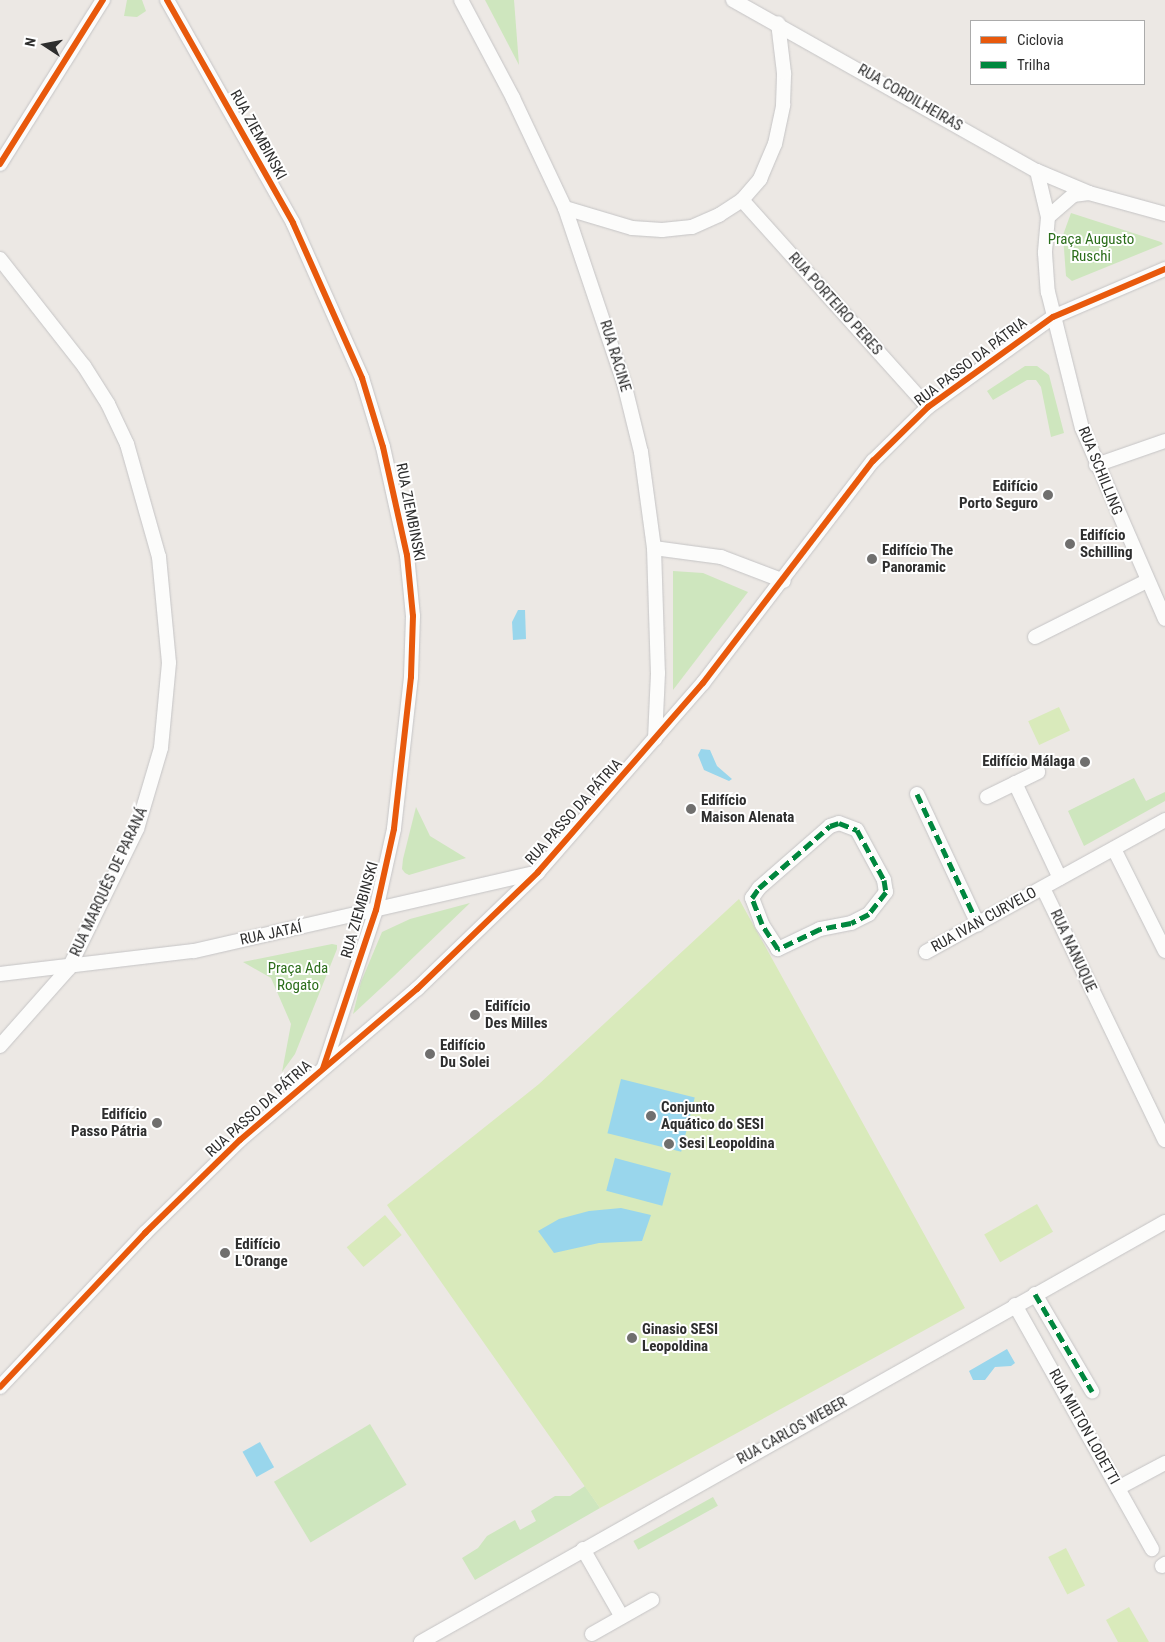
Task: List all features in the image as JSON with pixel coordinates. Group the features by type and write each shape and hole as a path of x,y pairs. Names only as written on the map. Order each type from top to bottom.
{"street":[{"path":"0,164 103,0"},
{"name":"RUA ZIEMBINSKI","path":"167,0 293,223 362,378 397,501 407,555 412,616 411,677 394,829 376,910 323,1068"},
{"name":"RUA RACINE","path":"461,0 513,98 565,208 624,383 641,452 654,548 658,673 655,739"},
{"name":"RUA CORDILHEIRAS","path":"733,0 778,23 1037,171 1089,193 1165,214"},
{"path":"565,208 632,228 662,230 692,227 719,215 742,200 760,179 775,144 783,105 784,73 778,23"},
{"name":"RUA SCHILLING","path":"1037,171 1048,217 1045,253 1053,316 1082,428 1096,465 1165,620"},
{"path":"1048,217 1073,195 1089,193"},
{"name":"RUA PORTEIRO PERES","path":"742,200 928,407"},
{"name":"RUA MARQUÊS DE PARANÁ","path":"0,259 84,366 120,428 145,498 159,557 167,618 167,704 151,790 111,886 69,968 0,1046"},
{"name":"RUA PASSO DA PÁTRIA","path":"0,1387 145,1233 240,1140 420,986 538,872 655,739 784,581 873,462 928,407 1053,316 1165,269"},
{"path":"1096,465 1165,440"},
{"path":"654,548 721,557 784,581"},
{"path":"1035,636 1147,581"},
{"path":"987,797 1038,772"},
{"path":"1015,783 1060,878"},
{"path":"918,794 978,924"},
{"path":"1043,888 1165,820"},
{"path":"847,824 857,830 887,887 869,914 851,923 820,928 778,949 762,924 752,898 759,888 830,826 847,824"},
{"path":"1114,849 1165,951"},
{"name":"RUA JATAÍ","path":"0,974 69,968 194,951 538,872"},
{"name":"RUA IVAN CURVELO","path":"926,952 1043,888"},
{"name":"RUA NANUQUE","path":"1043,888 1165,1140"},
{"name":"RUA CARLOS WEBER","path":"421,1642 1165,1222"},
{"path":"1036,1294 1092,1391"},
{"name":"RUA MILTON LODETTI","path":"1015,1305 1152,1549"},
{"path":"1118,1488 1165,1463"},
{"path":"583,1549 622,1616"},
{"path":"592,1634 652,1600"}],"green space":[{"path":"127,0 142,0 146,11 137,17 124,16"},
{"path":"485,0 514,0 519,65"},
{"name":"Praça Augusto Ruschi","path":"1071,213 1163,244 1072,281 1066,276 1063,235"},
{"path":"1025,366 1037,366 1049,375 1064,433 1051,437 1041,387 1036,380 1027,380 993,400 987,391"},
{"path":"673,571 703,573 748,592 673,690"},
{"path":"1059,707 1070,731 1039,745 1028,721"},
{"path":"1134,778 1146,801 1165,792 1165,801 1084,846 1068,811"},
{"path":"416,807 430,836 466,858 409,875 405,873 402,869 403,859"},
{"name":"Sesi Leopoldina","path":"739,899 965,1308 600,1508 387,1205 539,1084"},
{"name":"Praça Ada Rogato","path":"470,903 353,1014 361,982 382,932 410,919"},
{"name":"Praça Ada Rogato","path":"332,944 337,945 337,949 295,1054 282,1072 291,1024 271,978 243,962"},
{"path":"1037,1204 1053,1232 1000,1262 984,1234"},
{"path":"385,1215 402,1235 363,1267 347,1247"},
{"path":"370,1424 407,1485 311,1543 274,1482"},
{"path":"585,1486 600,1508 475,1580 462,1558 478,1548 487,1536 515,1520 520,1530 536,1521 531,1511 555,1496 570,1496"},
{"path":"713,1497 718,1506 638,1550 633,1541"},
{"path":"1066,1548 1085,1585 1067,1595 1048,1557"},
{"path":"1129,1607 1149,1642 1118,1642 1106,1620"}],"water":[{"path":"518,610 525,610 526,639 513,640 512,622"},
{"path":"701,749 710,750 717,766 732,779 729,781 704,770 698,755"},
{"name":"Conjunto Aquático do SESI","path":"621,1079 695,1097 681,1152 607,1133"},
{"name":"Conjunto Aquático do SESI","path":"615,1158 671,1173 662,1206 606,1191"},
{"path":"621,1208 651,1215 642,1241 599,1243 554,1253 538,1231 559,1219 589,1211"},
{"path":"1007,1349 1015,1363 1011,1366 995,1367 985,1380 973,1380 969,1371"},
{"path":"260,1442 274,1467 257,1477 243,1452"}],"marked path":[{"path":"917,794 978,924"},
{"path":"839,823 857,830 884,880 886,892 869,914 851,923 820,929 778,949 762,924 752,898 759,888 830,826 839,823"},
{"path":"1035,1294 1092,1391"}],"cycle path":[{"path":"0,164 103,0"},
{"path":"167,0 293,223 362,378 383,447 407,555 413,616 411,677 394,829 376,910 323,1068"},
{"path":"0,1387 145,1233 240,1140 417,989 538,872 703,683 873,461 928,407 1053,317 1165,269"}],"place":[{"name":"Edifício Porto Seguro","path":"1048,495"},
{"name":"Edifício Schilling","path":"1070,544"},
{"name":"Edifício The Panoramic","path":"872,559"},
{"name":"Edifício Málaga","path":"1085,762"},
{"name":"Edifício Maison Alenata","path":"691,809"},
{"name":"Edifício Des Milles","path":"475,1015"},
{"name":"Edifício Du Solei","path":"430,1054"},
{"name":"Conjunto Aquático do SESI","path":"651,1116"},
{"name":"Edifício Passo Pátria","path":"157,1123"},
{"name":"Sesi Leopoldina","path":"669,1144"},
{"name":"Edifício L'Orange","path":"225,1253"},
{"name":"Ginasio SESI Leopoldina","path":"632,1338"}]}
